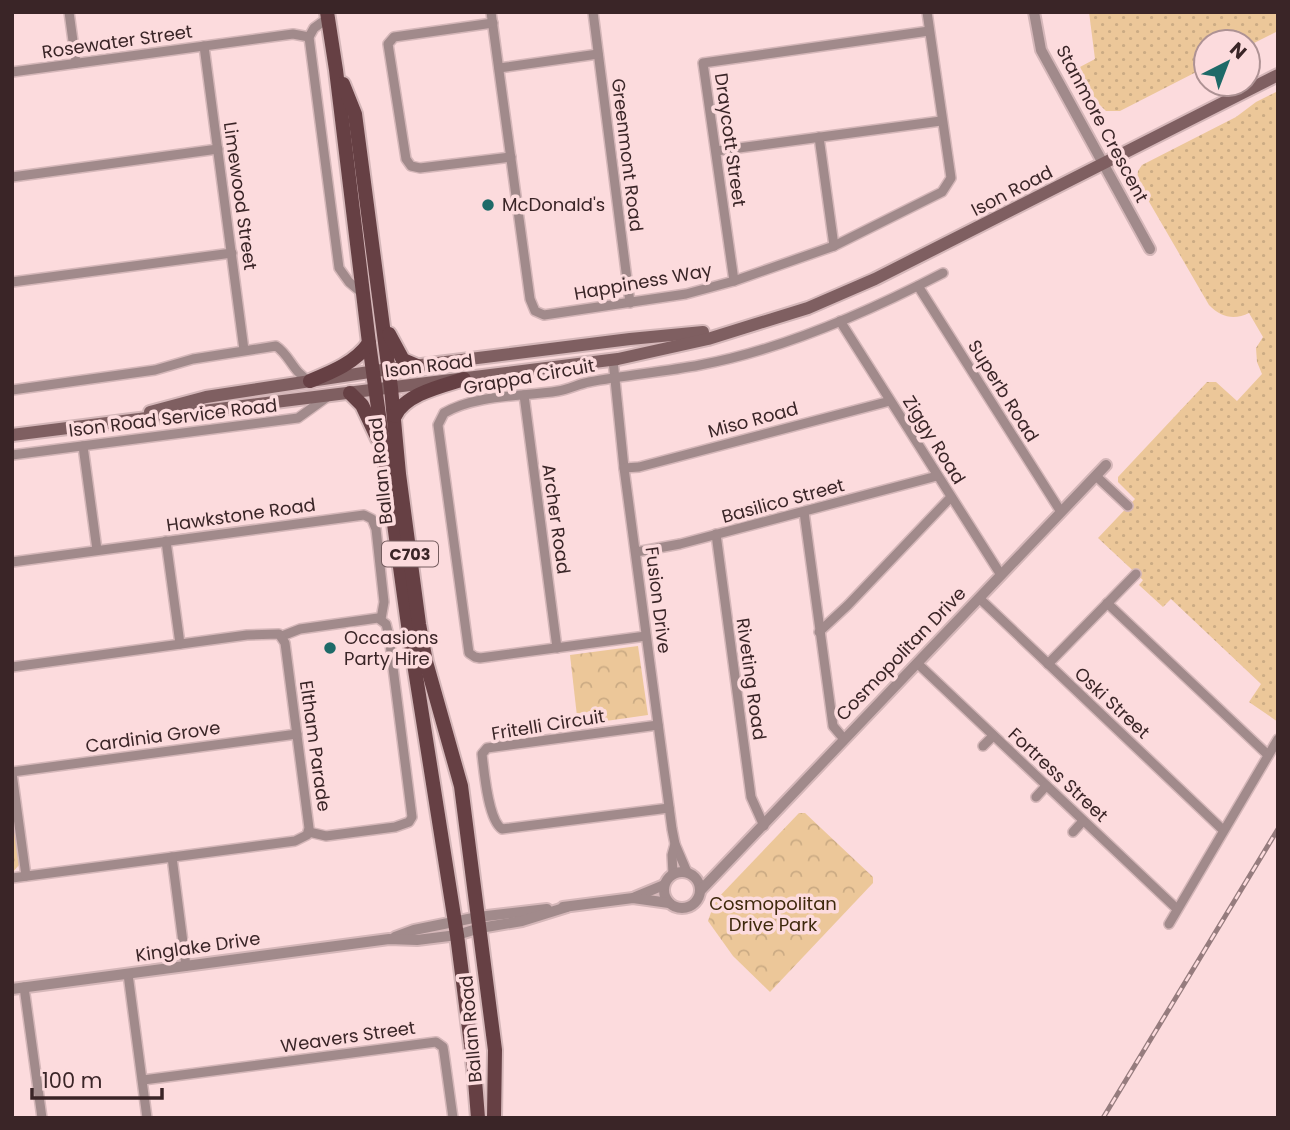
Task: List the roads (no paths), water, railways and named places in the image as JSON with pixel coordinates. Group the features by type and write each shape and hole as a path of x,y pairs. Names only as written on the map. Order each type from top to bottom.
{"main road":[{"name":"Ballan Road","path":"327,15 337,70 369,343 381,371"},
{"name":"Ballan Road","path":"337,70 355,114 382,313 381,371 386,460 409,632 456,929 478,1118"},
{"name":"Ison Road","path":"12,435 613,360 708,339 807,307 875,279 1278,75"},
{"path":"382,313 399,356 406,363 417,366"},
{"name":"Ison Road","path":"102,425 206,397 417,366 756,324"},
{"path":"310,381 349,362 363,352 369,343"},
{"path":"599,343 609,348 613,360"},
{"path":"395,416 403,404 464,379"},
{"name":"Ballan Road","path":"384,388 395,416 399,474 426,662 461,786 495,1050 494,1118"},
{"path":"349,393 362,405 386,460"}],"street":[{"path":"69,12 76,63"},
{"name":"Happiness Way","path":"491,12 530,299 535,312 544,315 686,294 734,281 834,246 942,192 951,178 927,12"},
{"name":"Greenmont Road","path":"593,12 630,303"},
{"name":"Stanmore Crescent","path":"1034,12 1041,50 1150,248"},
{"name":"Ballan Road","path":"309,37 327,15"},
{"path":"493,23 394,37 388,44 389,66 396,86 405,159 411,166 420,168 511,157"},
{"name":"Draycott Street","path":"734,281 703,63 929,31"},
{"name":"Rosewater Street","path":"12,72 293,34 309,37"},
{"path":"309,37 339,268 349,282 364,294"},
{"name":"Limewood Street","path":"204,46 244,350"},
{"path":"499,68 598,54"},
{"path":"716,151 941,121"},
{"path":"820,137 834,246"},
{"path":"12,177 218,149"},
{"path":"12,282 232,253"},
{"name":"Grappa Circuit","path":"646,636 480,658 469,653 438,425 444,413 472,402 562,390 583,383 704,364 763,348 840,321 943,273"},
{"name":"Superb Road","path":"918,286 1061,512"},
{"name":"Ziggy Road","path":"840,321 1001,575"},
{"path":"12,390 155,370 193,359 275,346 280,348 298,373 310,381"},
{"name":"Fusion Drive","path":"613,360 624,468 669,808 675,844 691,875"},
{"name":"Ison Road Service Road","path":"12,455 298,418 330,395"},
{"name":"Archer Road","path":"524,395 557,648"},
{"name":"Miso Road","path":"624,468 639,467 890,401"},
{"path":"83,446 97,550"},
{"name":"Cosmopolitan Drive","path":"701,890 1106,465"},
{"name":"Basilico Street","path":"636,552 657,550 937,476"},
{"path":"1096,476 1128,506"},
{"path":"819,632 951,496"},
{"path":"804,512 833,726 844,739"},
{"name":"Hawkstone Road","path":"12,562 359,515 368,516 376,529 384,603 382,619"},
{"name":"Riveting Road","path":"716,534 751,797 764,826"},
{"path":"166,541 180,644"},
{"path":"1048,664 1136,573"},
{"name":"Oski Street","path":"979,598 1223,830"},
{"path":"1107,603 1268,755"},
{"path":"12,667 264,633 282,636 300,629 372,618 382,619 389,636 412,817 409,822 395,827 326,836 309,832"},
{"name":"Eltham Parade","path":"12,878 303,838 309,832 282,636"},
{"name":"Fortress Street","path":"917,663 1177,909"},
{"name":"Fritelli Circuit","path":"658,725 491,747 482,754 494,821 502,829 669,808"},
{"name":"Cardinia Grove","path":"12,772 297,734"},
{"path":"983,746 993,736"},
{"path":"1169,923 1278,739"},
{"path":"12,772 26,876"},
{"path":"1036,797 1046,786"},
{"path":"1073,832 1083,821"},
{"name":"Fusion Drive","path":"673,874 672,855 675,844"},
{"path":"172,857 186,966"},
{"name":"Cosmopolitan Drive","path":"691,875 721,867"},
{"path":"456,929 504,912 633,898 664,885 673,874 691,875 701,890 698,899 687,908 633,898"},
{"path":"664,885 664,895 669,903"},
{"path":"479,922 522,921 567,907"},
{"name":"Kinglake Drive","path":"12,989 389,939 417,940 456,929"},
{"path":"128,974 147,1118"},
{"path":"24,987 42,1118"},
{"name":"Weavers Street","path":"143,1080 436,1042 443,1048 453,1118"}],"railway":[{"path":"1103,1118 1278,829"}],"place":[{"name":"McDonald's","path":"488,205"},
{"name":"Occasions Party Hire","path":"330,648"}],"park label":[{"name":"Cosmopolitan Drive Park","path":"773,914"}]}
